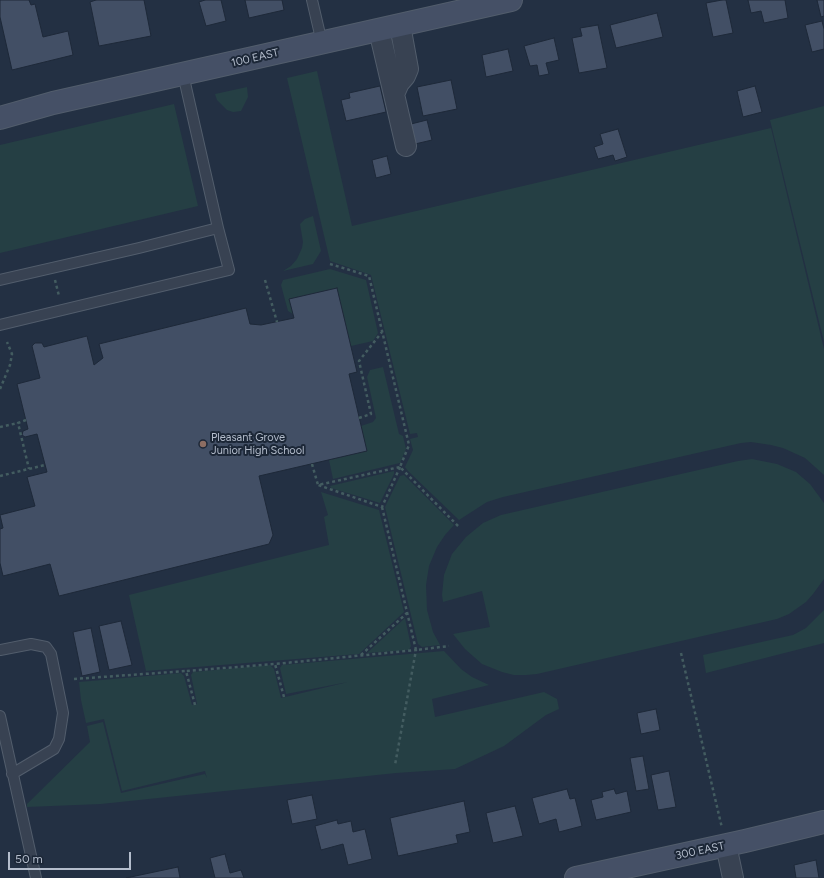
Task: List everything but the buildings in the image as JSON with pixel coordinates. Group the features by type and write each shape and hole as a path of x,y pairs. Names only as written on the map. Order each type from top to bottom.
{"main road":[{"name":"100 EAST","path":"0,118 53,103 511,0"},
{"name":"300 EAST","path":"576,878 824,822"}],"street":[{"path":"390,27 408,69 406,76 399,83 394,94 406,146"},
{"path":"726,845 733,878"}],"lane":[{"path":"312,0 322,43"},
{"path":"0,325 229,270 183,74"},
{"path":"0,280 218,228"},
{"path":"0,650 31,644 46,647 51,654 63,713 59,739 54,749 12,774"},
{"path":"0,716 36,878"}],"path":[{"path":"330,264 369,276 409,445 382,507 416,650 395,765"},
{"path":"266,280 277,322"},
{"path":"359,418 371,414 359,361 382,332"},
{"path":"0,389 10,365 12,354 7,342"},
{"path":"0,427 26,420"},
{"path":"18,423 29,469"},
{"path":"312,464 318,485"},
{"path":"0,476 45,465"},
{"path":"318,485 400,467"},
{"path":"400,467 460,528"},
{"path":"318,485 382,507"},
{"path":"361,656 407,613"},
{"path":"74,679 275,664 449,646"},
{"path":"681,653 726,845"},
{"path":"275,664 284,697"},
{"path":"186,670 195,704"}],"green space":[{"path":"317,71 352,226 771,128 824,349 824,475 805,458 783,448 751,442 741,443 503,497 487,502 459,520 405,467 413,450 410,439 418,437 417,433 410,434 371,275 330,261 287,78"},
{"path":"247,87 248,97 241,111 233,112 227,110 217,100 215,94"},
{"path":"174,104 198,206 0,253 0,145"},
{"path":"824,106 824,342 770,120"},
{"path":"313,216 321,251 313,264 283,271 291,266 297,259 302,248 303,242 300,224 305,219"},
{"path":"330,269 366,280 378,333 373,341 351,346 337,288 289,299 293,314 288,311 281,285 283,280"},
{"path":"383,367 399,434 403,436 406,449 400,463 333,479 329,460 367,451 361,426 373,422 376,418 367,377 370,370"},
{"path":"752,459 777,464 796,472 810,484 824,503 824,579 806,602 789,614 777,619 537,674 526,675 514,675 502,672 482,664 465,649 453,634 490,627 482,591 443,602 442,595 444,575 452,554 466,537 483,523 501,515"},
{"path":"394,471 394,474 380,503 331,488 330,486"},
{"path":"404,475 454,525 437,547 429,566 426,585 427,610 433,632 440,645 422,647 418,644 385,507 400,476"},
{"path":"321,492 379,510 404,612 359,654 146,671 129,595 329,545 324,517 328,515"},
{"path":"824,610 824,643 706,673 703,655 793,635 806,628"},
{"path":"405,618 411,646 409,650 367,653"},
{"path":"444,651 461,669 472,677 489,685 432,699 435,717 544,692 557,699 559,709 546,715 504,746 455,769 396,773 101,804 27,807 27,804 90,742 87,726 103,722 121,793 205,774 207,778 205,771 122,791 104,719 86,723 79,682 181,673 184,676 192,705 197,704 191,675 193,672 270,665 274,669 281,698 348,682 286,694 280,668 282,665"}],"place":[{"name":"Pleasant Grove Junior High School","path":"203,444"}]}
